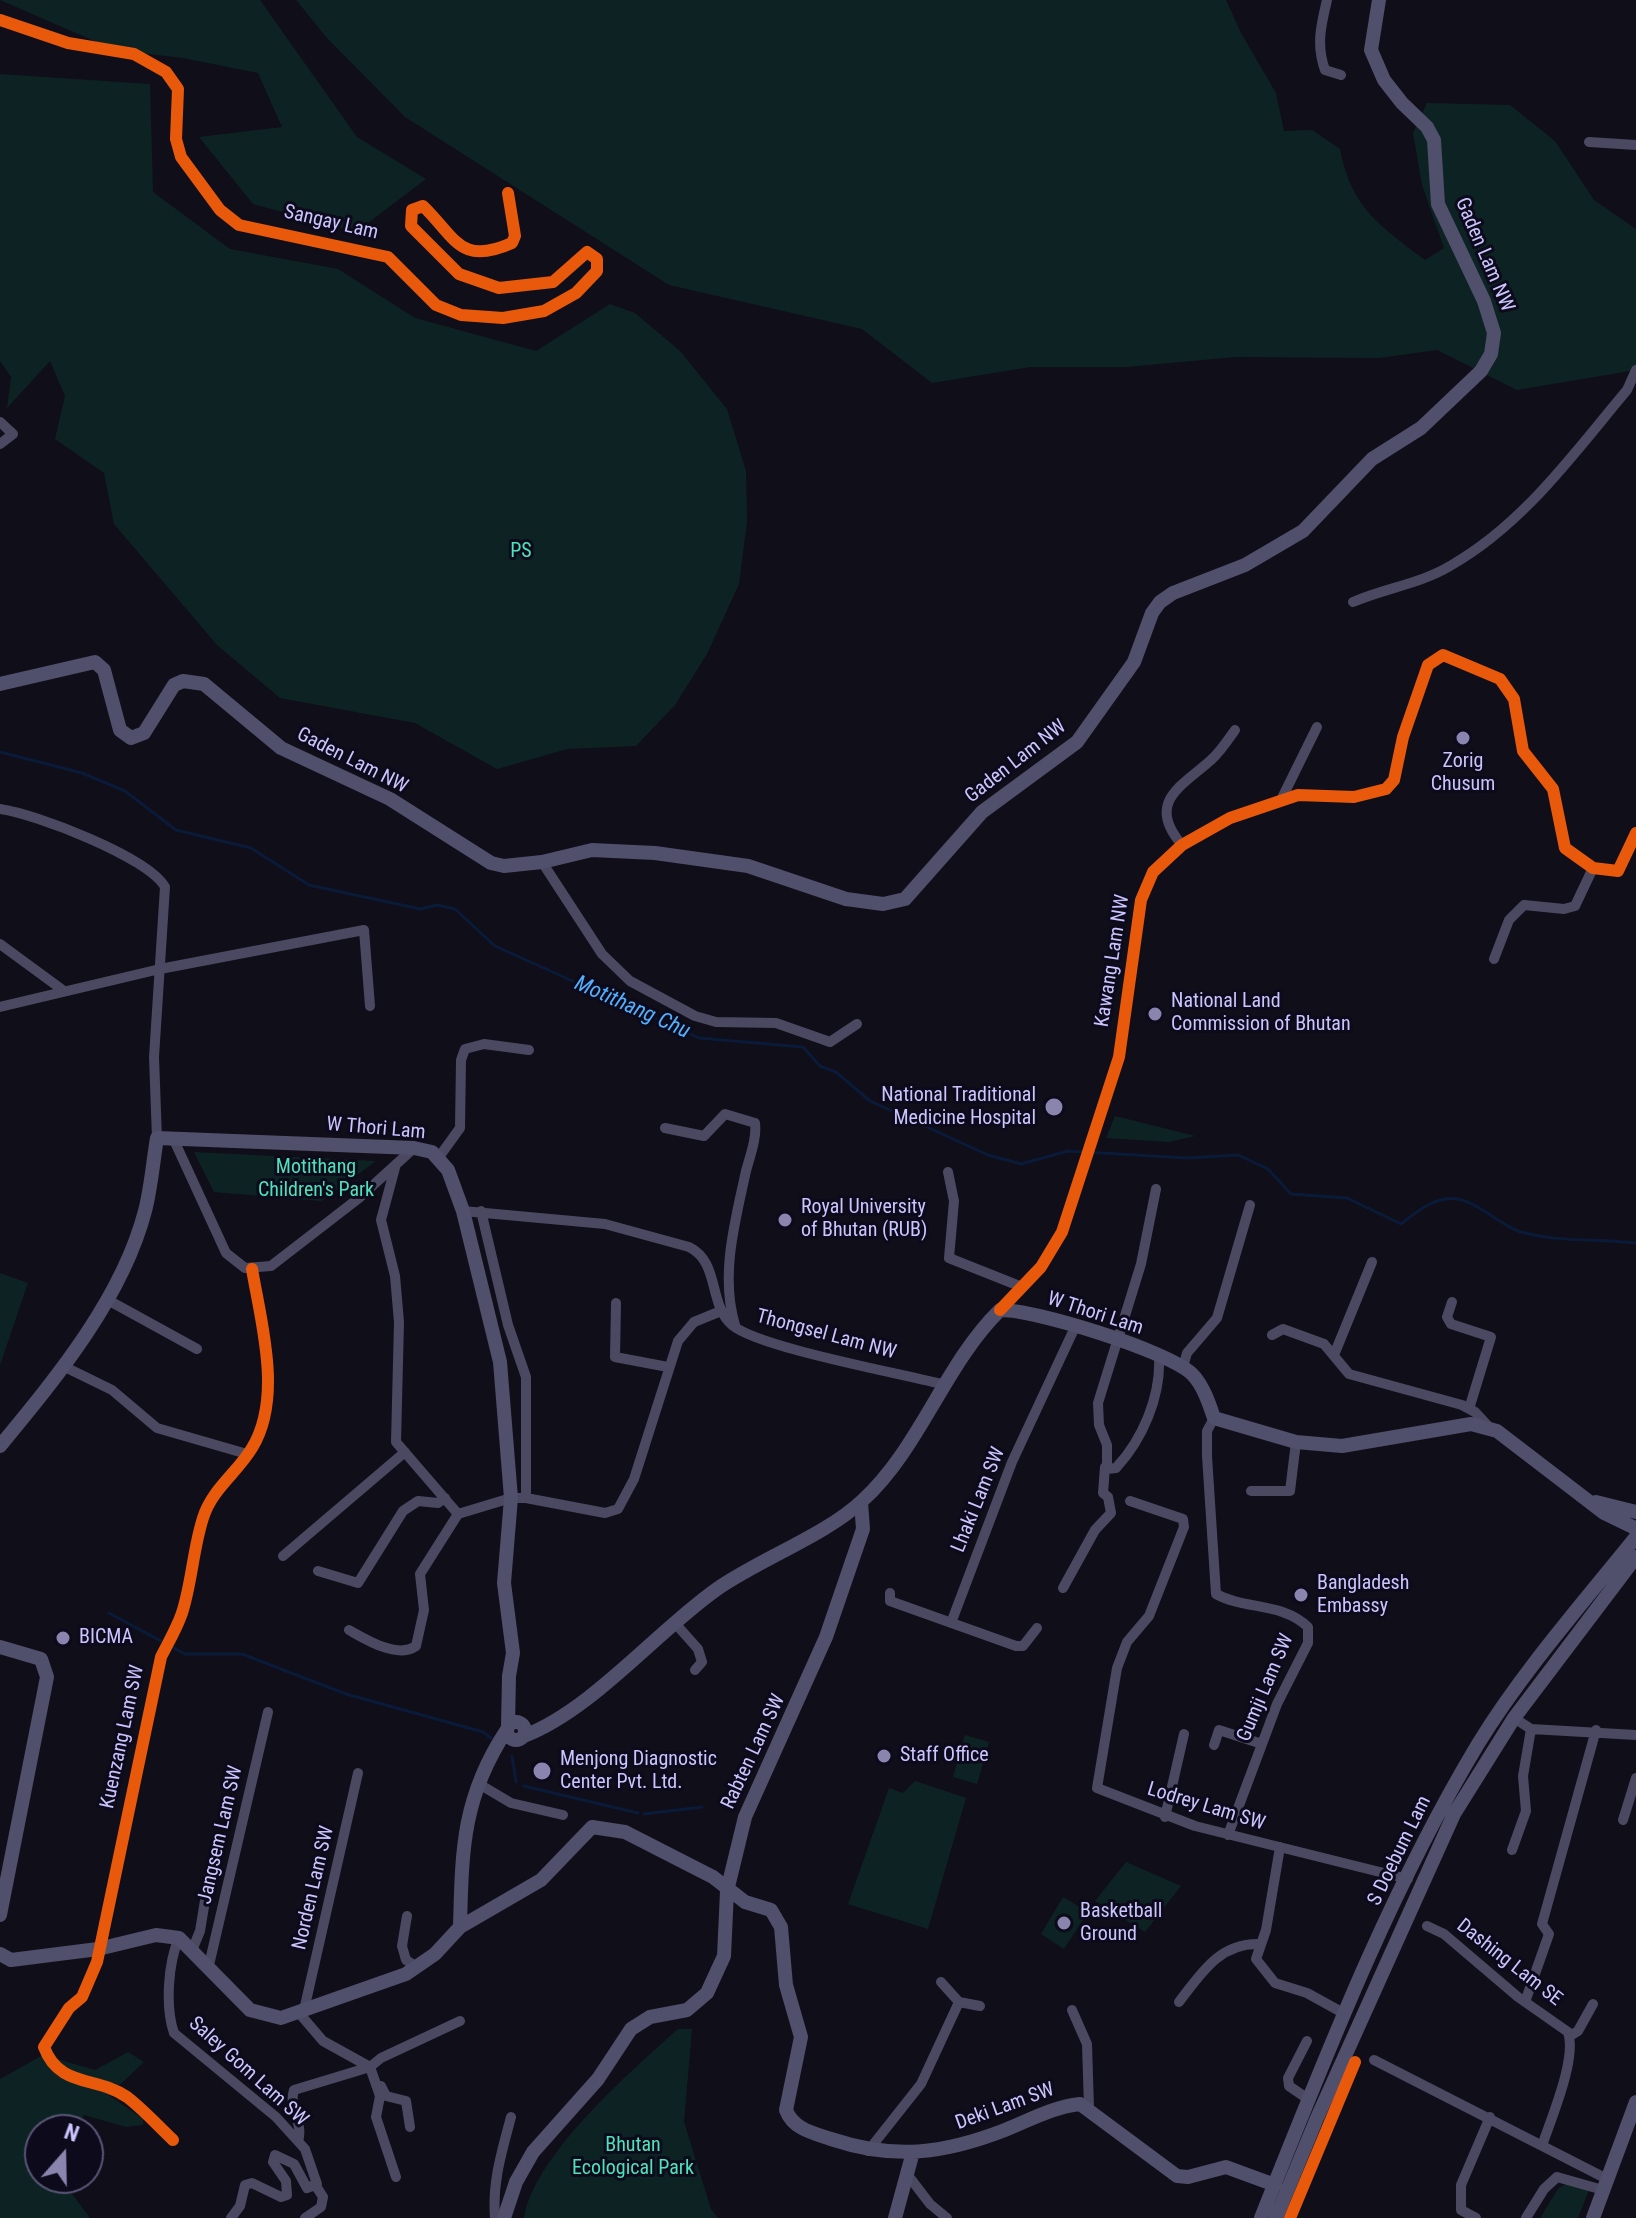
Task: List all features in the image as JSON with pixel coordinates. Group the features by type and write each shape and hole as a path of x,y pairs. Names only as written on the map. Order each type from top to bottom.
{"main road":[{"name":"Gaden Lam NW","path":"0,684 95,662 104,670 120,730 131,738 144,733 174,685 193,681 204,684 281,748 390,799 478,857 504,866 542,862 592,850 655,853 748,866 846,899 883,904 905,899 982,812 1077,742 1134,662 1152,613 1160,602 1173,593 1245,565 1303,531 1360,469 1385,449 1421,428 1481,371 1491,354 1494,333 1484,301 1438,204 1434,140 1427,127 1384,80 1371,50 1379,0"},
{"name":"W Thori Lam","path":"157,1138 414,1148 439,1157 448,1170 463,1211 500,1362 518,1498 504,1583 513,1653 507,1697 516,1730"},
{"path":"0,1446 65,1367 106,1299 145,1210 157,1138"},
{"name":"W Thori Lam","path":"1000,1310 1014,1309 1076,1325 1183,1367"},
{"path":"460,1927 462,1846 479,1784 488,1765 516,1730 557,1719 674,1622 767,1556 814,1533 861,1502 915,1438 945,1385 1000,1310"},
{"path":"1183,1367 1201,1384 1214,1418 1296,1442 1342,1446 1471,1424 1489,1427 1636,1532 1636,1521"},
{"path":"1584,1497 1636,1512"},
{"name":"Rabten Lam SW","path":"504,2218 516,2182 533,2152 598,2079 631,2029 650,2017 687,2010 707,1993 724,1956 727,1891 745,1817 826,1637 863,1529 861,1502"},
{"name":"S Doebum Lam","path":"1261,2218 1345,2014 1442,1807 1480,1742 1636,1532"},
{"name":"S Doebum Lam","path":"1276,2218 1317,2118 1447,1828 1514,1718 1636,1557"},
{"path":"0,1647 41,1659 47,1677 0,1915"},
{"path":"1,1958 98,1949 148,1936 179,1938 193,1948 250,2010 273,2018 301,2012 394,1980 417,1967 460,1927 541,1880 592,1827 625,1832 713,1877 727,1891"},
{"name":"Deki Lam SW","path":"727,1891 745,1902 771,1910 781,1927 786,1985 801,2037 786,2103 789,2119 797,2126 868,2151 913,2152 960,2146 1068,2105 1080,2104 1089,2108"},
{"path":"1089,2108 1177,2176 1188,2177 1226,2167 1275,2185"},
{"path":"1593,2218 1635,2112"},
{"path":"895,2218 913,2152"}],"street":[{"path":"1327,0 1319,48 1325,70 1341,75"},
{"name":"Sangay Lam","path":"0,20 45,37 115,50 152,63 166,72 178,89 176,139 181,157 225,216 248,228 355,247 388,257 422,292 446,310 461,315 503,318 544,311 576,293 597,271 597,259 587,252 553,282 499,288 484,286 459,274 411,226 412,210 423,206 466,250 485,252 502,247 512,243 515,236 508,193"},
{"path":"1589,142 1636,145"},
{"path":"1353,602 1441,571 1501,531 1546,487 1627,390 1636,370"},
{"path":"0,422 13,434 0,444"},
{"name":"Kawang Lam NW","path":"1000,1310 1056,1245 1119,1057 1141,900 1153,872 1182,845 1230,818 1298,795 1354,797 1378,792 1391,785 1428,665 1443,655 1500,679 1507,686 1514,699 1523,751 1553,789 1562,844 1593,868"},
{"path":"1281,800 1317,727"},
{"path":"1182,845 1170,830 1167,809 1174,789 1210,761 1235,730"},
{"path":"0,809 68,829 146,868 165,887 154,1057 157,1138"},
{"path":"1494,959 1509,920 1524,905 1564,909 1575,906 1593,868 1618,871 1636,833"},
{"path":"542,862 614,968 677,1008 716,1022 789,1026 830,1042 857,1024"},
{"path":"0,1007 160,969 364,930 370,1006"},
{"path":"0,944 64,991"},
{"path":"439,1157 460,1128 461,1060 465,1049 484,1044 529,1050"},
{"path":"665,1128 704,1136 725,1114 755,1123 734,1225 728,1277 728,1302 736,1328"},
{"path":"173,1138 226,1253 245,1268 252,1269 271,1266 414,1148"},
{"path":"396,1164 381,1220 395,1276 399,1322 396,1442 458,1514"},
{"path":"948,1172 954,1201 949,1258 1022,1287"},
{"path":"1063,1588 1095,1530 1111,1513 1108,1497 1103,1493 1107,1445 1099,1425 1098,1403 1146,1247 1156,1189"},
{"path":"1183,1367 1187,1353 1217,1318 1250,1205"},
{"name":"Thongsel Lam NW","path":"463,1211 605,1224 689,1247 699,1252 705,1261 721,1311 736,1328 811,1353 945,1385"},
{"path":"481,1211 508,1325 526,1377 518,1498"},
{"path":"1334,1355 1372,1262"},
{"name":"Kuenzang Lam SW","path":"173,2140 125,2096 80,2081 50,2063 44,2047 69,2008 82,1997 97,1962 161,1657 182,1614 208,1505 247,1454 264,1415 267,1398 262,1323 252,1269"},
{"path":"106,1299 197,1349"},
{"path":"1452,1302 1447,1317 1451,1324 1491,1337 1469,1409"},
{"path":"616,1303 615,1357 668,1367"},
{"path":"349,1630 395,1650 410,1650 416,1646 424,1610 420,1574 458,1514 518,1498 605,1513 618,1509 634,1479 668,1367 686,1329 721,1311"},
{"name":"Lhaki Lam SW","path":"951,1623 1012,1462 1076,1325"},
{"path":"1272,1335 1283,1329 1295,1331 1324,1344 1339,1366 1349,1374 1469,1409 1489,1427"},
{"path":"1105,1467 1116,1468 1137,1441 1156,1391 1159,1357"},
{"path":"65,1367 112,1390 157,1428 247,1454"},
{"name":"Gumji Lam SW","path":"1214,1418 1207,1431 1216,1594 1282,1611 1308,1627 1308,1643 1282,1694 1228,1835"},
{"path":"1251,1491 1290,1491 1296,1442"},
{"path":"283,1556 405,1452"},
{"path":"318,1571 358,1583 403,1511 418,1501 438,1503 445,1498"},
{"name":"Lodrey Lam SW","path":"1130,1501 1183,1519 1184,1527 1149,1616 1127,1642 1117,1668 1097,1788 1165,1817 1408,1879"},
{"path":"890,1593 890,1601 1016,1646 1023,1646 1037,1628"},
{"path":"674,1622 701,1654 702,1662 695,1670"},
{"name":"Jangsem Lam SW","path":"209,1965 268,1712"},
{"path":"1514,1718 1531,1729 1596,1730 1636,1735"},
{"path":"1512,1850 1526,1811 1523,1776 1531,1729"},
{"path":"1214,1745 1219,1730 1262,1744"},
{"path":"1525,2002 1549,1934 1542,1924 1596,1730"},
{"path":"1165,1817 1184,1734"},
{"name":"Norden Lam SW","path":"301,2012 358,1773"},
{"path":"1623,1820 1636,1778"},
{"path":"479,1784 511,1803 563,1815"},
{"path":"1280,1847 1266,1930 1256,1959 1275,1983 1307,1993 1345,2014"},
{"path":"193,1948 200,1931 209,1876"},
{"path":"407,1916 402,1946 406,1960 417,1967"},
{"name":"Dashing Lam SE","path":"1427,1926 1444,1934 1525,2002 1563,2026 1570,2036"},
{"name":"Saley Gom Lam SW","path":"179,1938 169,1969 172,1999 168,2016 174,2033 245,2087 298,2141 312,2163 316,2186 307,2188 294,2164 275,2155 273,2162 286,2181 287,2195 281,2197 252,2183 245,2185 240,2206 231,2218"},
{"path":"1179,2002 1206,1966 1238,1943 1259,1944"},
{"path":"941,1982 959,2002 980,2006"},
{"path":"868,2151 921,2084 959,2002"},
{"path":"1543,2143 1560,2089 1570,2036 1578,2031 1593,2004"},
{"path":"1072,2010 1087,2044 1089,2108"},
{"path":"301,2012 323,2041 370,2067 386,2096 406,2101 410,2127"},
{"path":"298,2141 301,2131 291,2102 294,2090 370,2067 381,2058 460,2021"},
{"path":"1307,2041 1288,2078 1289,2086 1308,2099"},
{"path":"1374,2060 1543,2143 1549,2152 1571,2159 1605,2185"},
{"path":"370,2067 380,2096 376,2117 396,2177"},
{"path":"495,2218 493,2195 511,2117"},
{"path":"1476,2218 1461,2210 1461,2185 1490,2117"},
{"path":"907,2174 930,2204 947,2218"},
{"path":"1526,2218 1544,2189 1557,2177 1605,2185"},
{"path":"305,2218 321,2207 323,2197 316,2186"}],"green space":[{"path":"0,0 260,0 357,137 426,179 356,232 253,204 199,137 282,127 258,73 183,58 115,50"},
{"path":"296,0 1226,0 1241,33 1276,93 1284,131 1312,130 1340,149 1345,169 1360,201 1394,237 1425,260 1444,248 1422,185 1413,133 1427,103 1510,105 1555,141 1594,200 1636,229 1636,370 1517,390 1437,350 1380,358 1235,357 1127,367 1030,367 932,383 862,329 669,285 405,117 327,38"},
{"name":"PS","path":"0,74 150,84 153,192 230,249 338,269 415,318 536,351 610,304 635,313 680,351 727,409 746,471 747,522 739,584 707,654 675,705 636,746 567,749 497,769 415,723 280,698 217,645 114,524 104,473 55,439 65,396 50,361 7,408 11,377 0,361"},
{"path":"1115,1116 1195,1136 1169,1142 1106,1138"},
{"name":"Motithang Children's Park","path":"194,1152 376,1161 322,1201 214,1192"},
{"path":"0,1273 28,1283 0,1365"},
{"path":"965,1735 989,1742 977,1784 953,1777"},
{"path":"915,1781 966,1798 928,1929 848,1904 889,1788 903,1793"},
{"path":"1126,1862 1181,1886 1145,1932 1095,1901"},
{"name":"Basketball Ground","path":"1063,1897 1088,1912 1064,1949 1041,1934"},
{"name":"Bhutan Ecological Park","path":"678,2029 692,2029 684,2122 711,2209 718,2218 524,2218 546,2168 565,2142 611,2091"},
{"path":"128,2052 144,2062 109,2095 143,2119 143,2125 126,2127 104,2121 104,2114 24,2114 24,2194 72,2194 90,2218 0,2218 0,2079 43,2055 95,2070"},
{"path":"1570,2181 1589,2190 1578,2218 1540,2218 1558,2189"}],"waterway":[{"name":"Motithang Chu","path":"0,752 82,773 125,791 176,830 251,848 309,885 420,909 437,905 455,909 495,946 699,1038 803,1047 820,1066 836,1072 870,1101 988,1155 1021,1164 1068,1151 1186,1158 1238,1155 1268,1169 1291,1194 1347,1198 1401,1224 1433,1203 1455,1199 1474,1205 1509,1227 1532,1235 1636,1243"},
{"path":"109,1613 185,1654 242,1654 346,1694 483,1732 491,1738"},
{"path":"512,1756 516,1782"},
{"path":"524,1786 638,1813"},
{"path":"644,1814 702,1807"}],"cycle path":[{"path":"0,20 68,43 134,54 166,72 178,89 176,139 181,157 220,210 239,225 388,257 436,305 461,315 503,318 544,311 576,293 597,271 597,259 587,252 553,282 499,288 459,274 411,226 412,210 423,206 460,245 470,250 495,249 512,243 515,236 508,193"},
{"path":"1000,1310 1041,1267 1062,1232 1119,1057 1141,900 1153,872 1182,845 1230,818 1298,795 1354,797 1386,789 1394,780 1403,737 1428,665 1443,655 1500,679 1514,699 1523,751 1553,789 1565,848 1593,868 1618,871 1636,833"},
{"path":"173,2140 127,2097 59,2069 44,2047 69,2008 82,1997 97,1962 161,1657 182,1613 203,1518 212,1498 246,1457 261,1428 266,1406 267,1360 252,1269"},
{"path":"1290,2218 1355,2062"}],"place":[{"name":"Zorig Chusum","path":"1463,738"},
{"name":"National Land Commission of Bhutan","path":"1155,1014"},
{"name":"National Traditional Medicine Hospital","path":"1054,1107"},
{"name":"Royal University of Bhutan (RUB)","path":"785,1220"},
{"name":"Bangladesh Embassy","path":"1301,1595"},
{"name":"BICMA","path":"63,1638"},
{"name":"Staff Office","path":"884,1756"},
{"name":"Menjong Diagnostic Center Pvt. Ltd.","path":"542,1771"},
{"name":"Basketball Ground","path":"1064,1923"}]}
